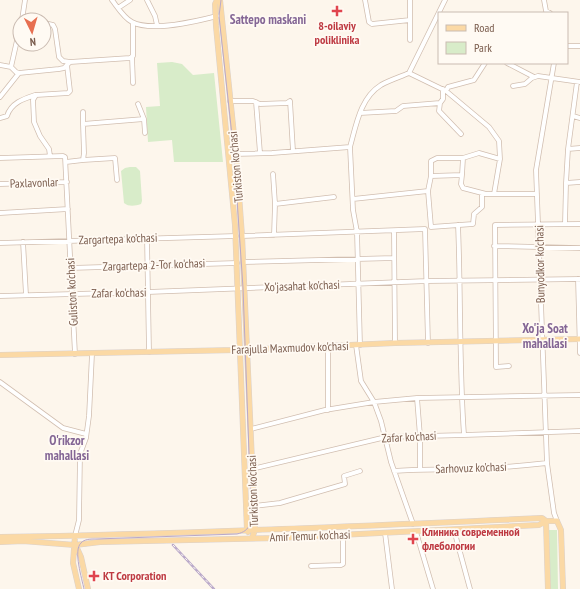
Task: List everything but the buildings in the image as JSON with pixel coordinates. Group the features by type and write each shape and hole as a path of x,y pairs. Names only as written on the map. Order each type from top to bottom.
{"main road":[{"name":"Turkiston ko'chasi","path":"217,0 216,17 230,155 236,236 244,288 255,530 252,538"},
{"name":"Turkiston ko'chasi","path":"220,0 236,154 242,236 238,288 240,350 247,530 252,538"},
{"name":"Farajulla Maxmudov ko'chasi","path":"0,355 248,350 394,343 580,339"},
{"name":"Amir Temur ko'chasi","path":"0,537 255,530 542,518 546,521"},
{"name":"Amir Temur ko'chasi","path":"0,542 75,545 100,542 343,535 539,525 546,521 557,521"},
{"path":"546,521 548,589"},
{"path":"557,521 562,531 563,589"},
{"path":"75,536 73,563 80,589"},
{"path":"75,545 81,556 88,589"}],"street":[{"path":"23,12 25,0"},
{"path":"112,0 124,16 143,26 172,25 222,16"},
{"path":"118,8 130,0"},
{"path":"147,0 155,16 157,25"},
{"path":"365,0 369,22 372,24 410,20"},
{"path":"410,0 410,40"},
{"path":"438,12 444,0"},
{"path":"544,0 546,11 548,12"},
{"path":"413,524 394,471 386,437 374,402 361,381 358,345 359,284 357,232 353,199 350,147 364,102 374,90 381,85 409,73 438,13"},
{"path":"133,22 133,83"},
{"path":"52,25 55,29 59,57 68,64"},
{"path":"568,46 580,46"},
{"path":"11,67 14,52"},
{"path":"0,65 11,67 19,73 59,69 68,64 132,57"},
{"path":"0,118 8,116 9,109 19,101 36,95 68,93 70,91 70,85 68,64"},
{"path":"444,90 448,87 474,80 484,64"},
{"path":"509,64 534,77 579,82 568,149 565,224"},
{"name":"Bunyodkor ko'chasi","path":"554,64 550,79 536,170 547,463 554,513 557,521"},
{"path":"0,97 19,73"},
{"path":"409,73 444,90 489,127 500,144 500,159 494,194"},
{"path":"512,86 525,84 534,77"},
{"path":"444,90 439,111 461,134"},
{"path":"36,95 33,100 34,122 40,136 49,149 50,156"},
{"path":"230,101 253,101 260,104 287,103 290,101 293,151"},
{"path":"256,102 260,153"},
{"path":"360,113 396,111 403,106 440,103"},
{"path":"138,104 144,119 146,133"},
{"path":"83,112 83,160"},
{"path":"573,116 580,118"},
{"path":"83,124 144,119"},
{"path":"230,155 350,147"},
{"path":"568,149 580,148"},
{"path":"482,193 482,207 474,214 473,224 431,227 428,191 432,162 434,159 463,158 479,154 500,159"},
{"path":"0,158 50,156 63,156 66,160 116,158 117,180"},
{"path":"463,158 461,184 463,188 482,193 494,194 537,194"},
{"name":"Guliston ko'chasi","path":"66,160 71,294 75,354"},
{"path":"273,174 275,204 274,235"},
{"path":"431,176 462,176"},
{"name":"Paxlavonlar","path":"0,184 67,182"},
{"path":"566,183 580,182"},
{"path":"353,199 428,191"},
{"path":"275,204 334,197"},
{"path":"0,213 68,209"},
{"path":"509,366 496,367 494,225 580,224"},
{"path":"458,225 461,398 464,436"},
{"path":"242,236 425,230 428,342"},
{"path":"394,231 394,343"},
{"name":"Zargartepa ko'chasi","path":"0,243 236,236"},
{"path":"147,238 149,352"},
{"path":"23,242 26,295"},
{"path":"494,246 580,248"},
{"name":"Zargartepa 2-Tor ko'chasi","path":"70,268 148,264 394,258"},
{"path":"579,279 580,353"},
{"name":"Xo'jasahat ko'chasi","path":"238,288 427,281 579,279"},
{"name":"Zafar ko'chasi","path":"0,296 238,288"},
{"path":"328,346 328,410"},
{"path":"75,536 79,520 80,454 86,434 89,416 92,354"},
{"path":"0,382 64,428 86,434"},
{"path":"250,429 328,410 374,402 417,398 545,397 580,395"},
{"path":"417,398 420,436 420,469"},
{"name":"Zafar ko'chasi","path":"252,468 386,437 464,436 580,431"},
{"name":"Sarhovuz ko'chasi","path":"394,471 420,469 465,469 547,463"},
{"path":"254,506 280,503 345,484 344,476 360,471"},
{"path":"454,530 470,589"},
{"path":"416,532 433,589"},
{"path":"385,533 392,589"},
{"path":"311,566 343,564 343,535"}],"green space":[{"path":"172,62 182,64 193,75 214,73 223,162 174,162 172,140 148,142 146,107 160,106 157,63"},
{"path":"130,167 136,167 140,171 142,201 141,204 134,206 124,203 121,171"},
{"path":"549,530 557,530 558,589 550,589"}],"tram line":[{"path":"84,589 78,558 79,547 84,541 92,539 237,534 242,533 248,528 251,521 243,288 234,154 219,16 221,0"}],"railway":[{"path":"173,545 214,589"}],"place":[{"name":"8-oilaviy poliklinika","path":"337,11"},
{"name":"Клиника современной флебологии","path":"413,539"},
{"name":"KT Corporation","path":"94,576"}],"district":[{"name":"Sattepo maskani","path":"268,19"},
{"name":"Xo'ja Soat mahallasi","path":"545,336"},
{"name":"O'rikzor mahallasi","path":"67,448"}]}
